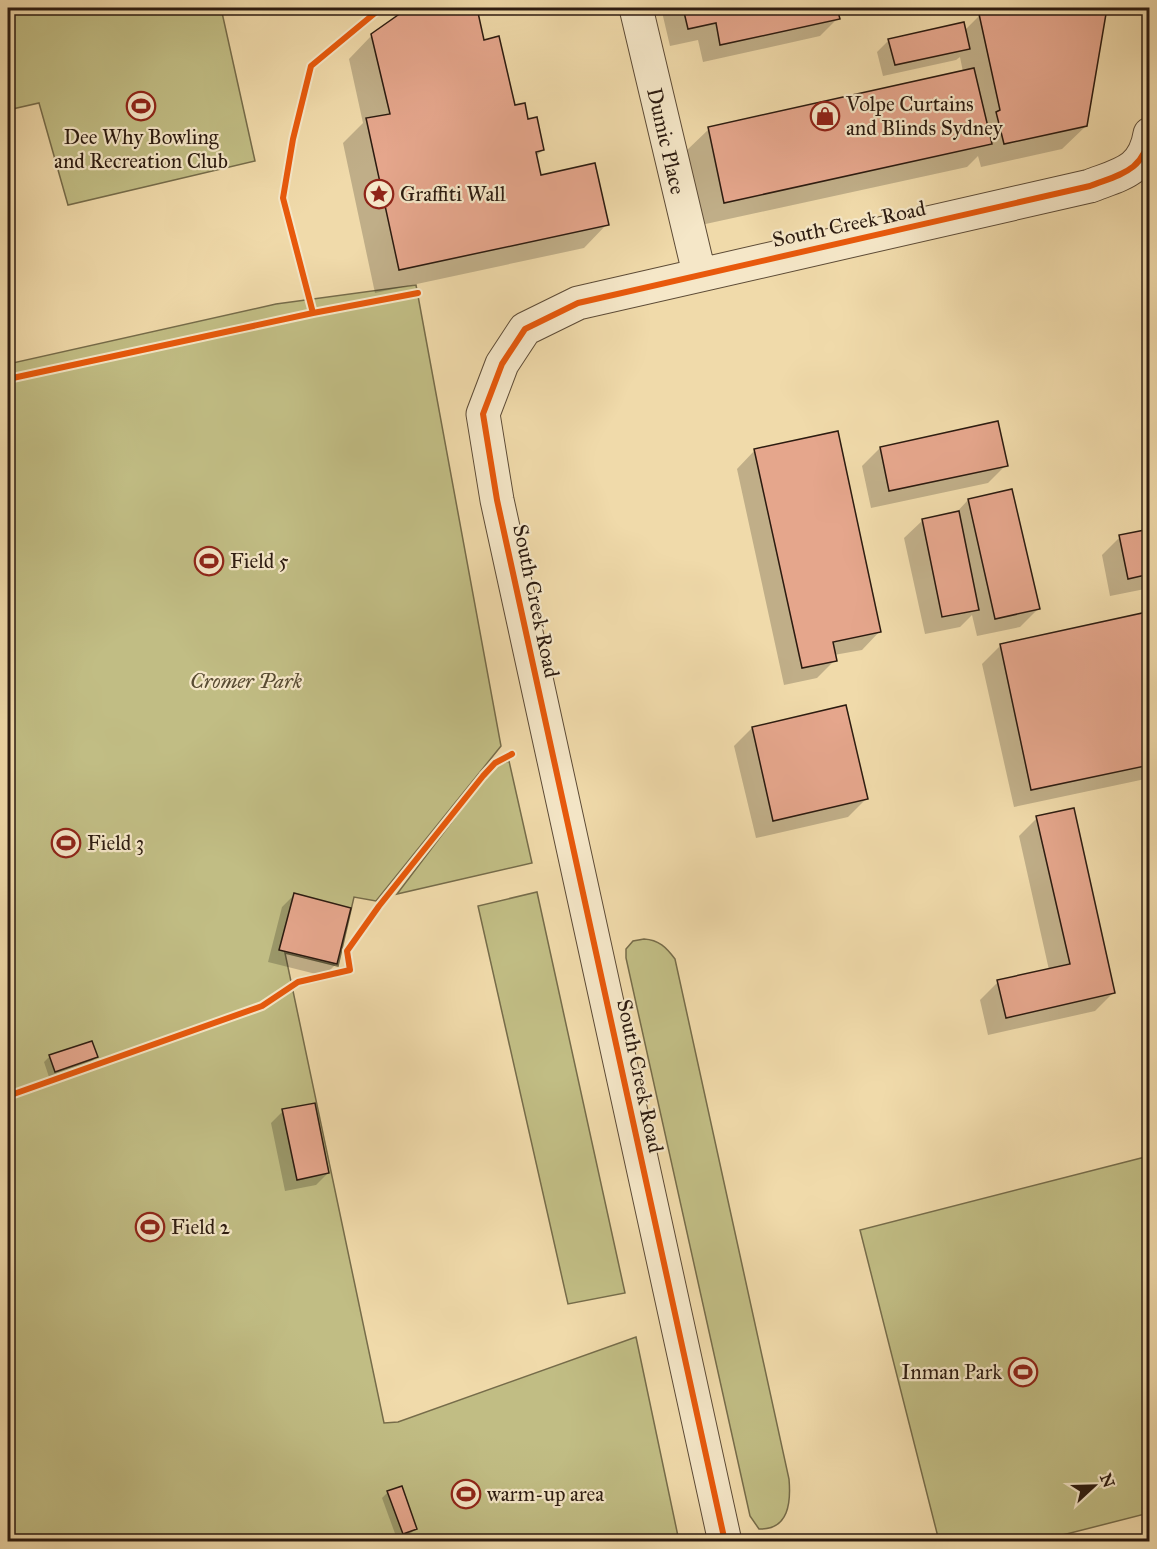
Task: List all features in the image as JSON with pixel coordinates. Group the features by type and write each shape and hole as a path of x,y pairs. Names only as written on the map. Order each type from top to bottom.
{"street":[{"name":"Dumic Place","path":"636,8 699,273"},
{"name":"South Creek Road","path":"725,1542 497,500 483,414 502,363 525,329 578,303 699,273 1066,193 1130,169 1148,146"}],"green space":[{"name":"Dee Why Bowling and Recreation Club","path":"8,8 221,8 255,161 68,205 39,103 8,110"},
{"name":"Cromer Park","path":"416,285 501,746 376,901 354,897 338,966 285,953 384,1423 398,1422 636,1337 679,1541 8,1541 8,364 276,304"},
{"path":"509,761 532,863 397,894 494,766"},
{"path":"537,892 625,1293 568,1304 478,906"},
{"path":"644,939 662,945 675,959 789,1479 786,1513 777,1525 769,1528 759,1529 750,1516 626,958 626,949 633,941"},
{"name":"Inman Park","path":"1149,1156 1149,1513 1039,1541 939,1541 860,1230"}],"building":[{"path":"408,8 477,8 484,40 499,36 515,105 525,103 528,119 537,117 544,150 536,152 541,175 595,163 609,225 399,270 366,118 390,114 371,34"},
{"path":"683,8 837,8 840,19 720,45 716,23 688,29"},
{"path":"1010,8 1107,8 1087,126 1004,144 996,112 1000,110 979,14"},
{"path":"964,22 970,49 895,65 888,39"},
{"path":"974,68 992,144 724,203 708,127"},
{"path":"998,421 1008,466 889,491 880,447"},
{"path":"838,431 881,632 833,642 837,661 802,668 754,449"},
{"path":"1012,489 1040,609 995,619 968,499"},
{"path":"959,511 979,610 942,617 922,519"},
{"path":"1150,529 1150,574 1128,579 1119,535"},
{"path":"1147,612 1150,622 1150,765 1031,790 1000,644"},
{"path":"846,705 868,799 773,821 752,727"},
{"path":"1074,808 1115,993 1006,1018 997,980 1070,964 1036,816"},
{"path":"294,893 351,908 337,964 279,950"},
{"path":"92,1041 98,1057 55,1072 49,1055"},
{"path":"315,1103 329,1173 297,1180 282,1109"},
{"path":"402,1486 417,1529 403,1534 387,1491"}],"cycle path":[{"path":"313,313 283,198 293,139 311,66 381,8"},
{"path":"725,1542 497,500 483,414 502,364 525,329 578,303 1090,186 1121,174 1137,164 1147,146 1150,134"},
{"path":"8,379 313,313 418,293"},
{"path":"8,1096 262,1006 298,982 350,970 347,951 379,906 483,776 495,763 512,754"}],"place":[{"name":"Dee Why Bowling and Recreation Club","path":"141,106"},
{"name":"Volpe Curtains and Blinds Sydney","path":"825,116"},
{"name":"Graffiti Wall","path":"379,194"},
{"name":"Field 5","path":"209,561"},
{"name":"Field 3","path":"66,843"},
{"name":"Field 2","path":"150,1227"},
{"name":"Inman Park","path":"1023,1372"},
{"name":"warm-up area","path":"466,1494"}]}
